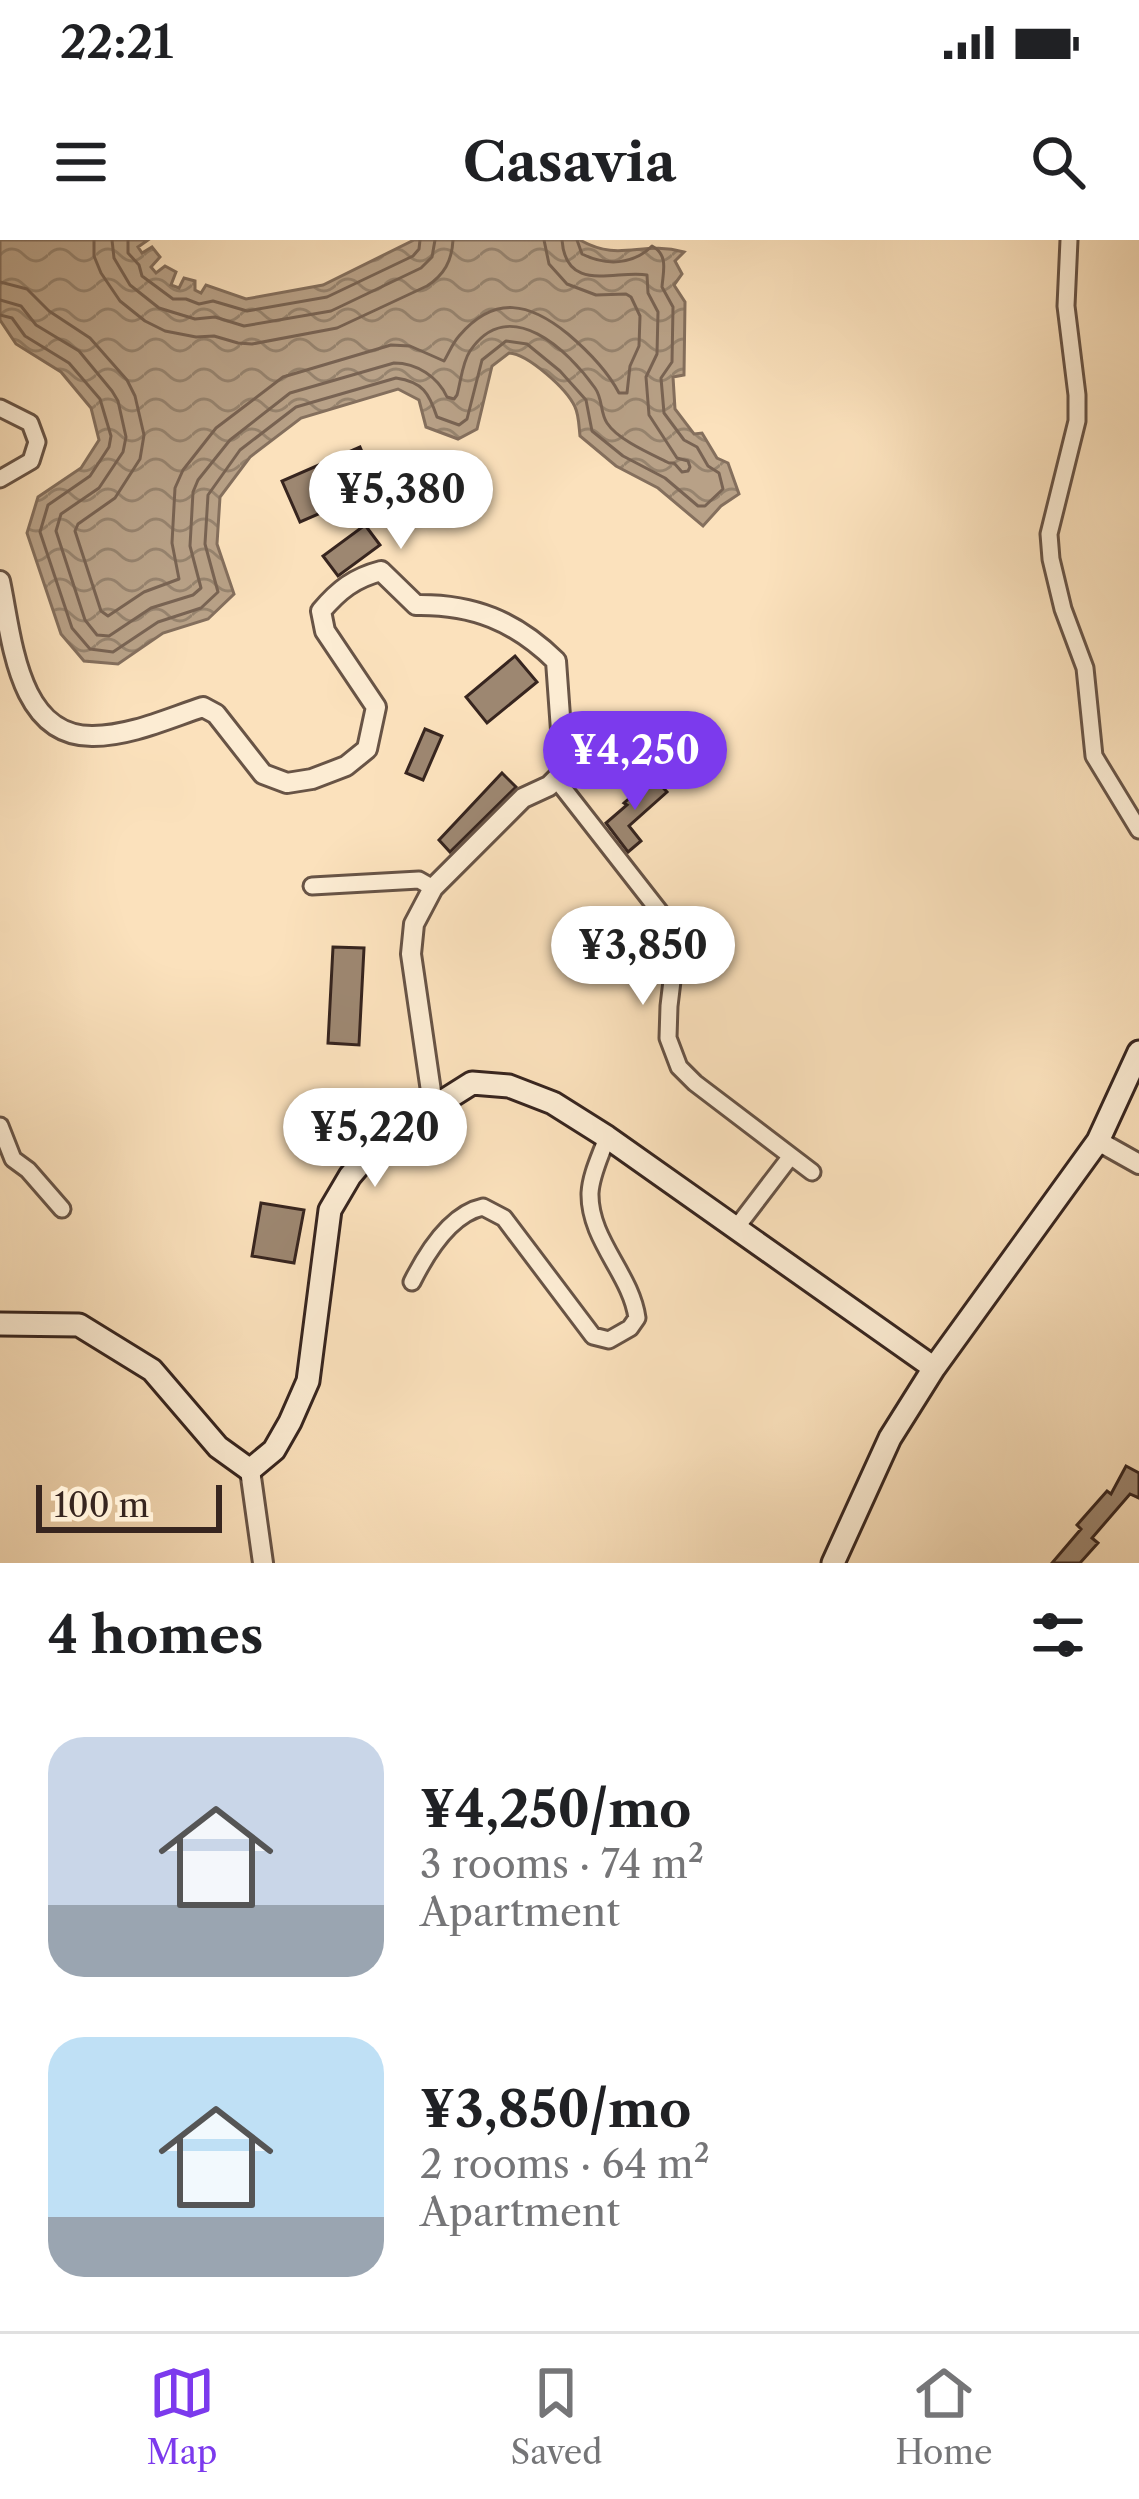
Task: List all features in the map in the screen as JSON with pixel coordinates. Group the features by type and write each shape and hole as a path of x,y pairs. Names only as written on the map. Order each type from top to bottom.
{"main road":[{"path":"832,1563 890,1438 934,1368 1098,1141 1139,1052"},
{"path":"0,1324 80,1325 152,1370 218,1447 250,1470 274,1450 308,1381 330,1210 350,1176 380,1141 472,1083 509,1086 553,1103 934,1368"}],"street":[{"path":"1069,240 1066,306 1077,422 1049,534 1051,559 1085,668 1094,757 1139,830"},
{"path":"0,408 30,423 38,442 26,466 0,479"},
{"path":"0,581 20,669 30,698 44,718 63,730 90,736 113,734 203,707 216,714 263,774 287,783 346,766 367,749 376,707 325,631 322,611 339,590 362,576 381,571 416,605 463,607 487,614 537,643 556,661 561,774 524,798 433,888 414,924 411,954 433,1105"},
{"path":"556,779 677,939 668,1038 679,1067 812,1172"},
{"path":"312,886 419,880 433,888"},
{"path":"0,1126 13,1159 62,1209"},
{"path":"412,1282 428,1252 473,1209 483,1207 504,1219 593,1336 609,1340 630,1328 637,1318 634,1297 593,1220 590,1193 607,1137"},
{"path":"1098,1141 1139,1164"},
{"path":"736,1228 791,1156"},
{"path":"250,1470 263,1563"}],"water":[{"path":"0,240 148,240 138,247 142,253 152,247 160,257 151,267 156,273 165,266 176,272 171,285 179,288 184,278 195,281 195,290 201,293 206,285 246,299 323,285 414,240 580,240 607,250 684,252 675,261 682,274 674,285 685,302 684,375 673,377 675,409 694,434 702,433 717,458 728,463 739,494 703,526 658,488 616,466 580,436 576,410 564,391 536,366 509,353 492,366 477,429 458,439 426,427 419,400 398,389 301,418 250,457 220,497 217,544 234,594 208,619 163,633 118,664 84,661 61,634 27,533 38,497 81,468 99,440 91,408 61,372 16,344 0,320"}],"building":[{"path":"360,447 378,488 300,522 282,481"},
{"path":"365,525 380,545 338,576 323,556"},
{"path":"515,656 537,682 487,723 466,697"},
{"path":"425,729 442,736 423,780 406,773"},
{"path":"502,773 516,787 450,852 439,840"},
{"path":"653,777 667,792 629,826 641,841 628,852 606,823"},
{"path":"333,947 364,948 359,1045 328,1043"},
{"path":"261,1203 304,1210 294,1263 252,1256"},
{"path":"1126,1466 1139,1473 1139,1498 1130,1494 1092,1538 1098,1543 1080,1563 1052,1563 1081,1529 1077,1525 1107,1491 1111,1494"}]}
